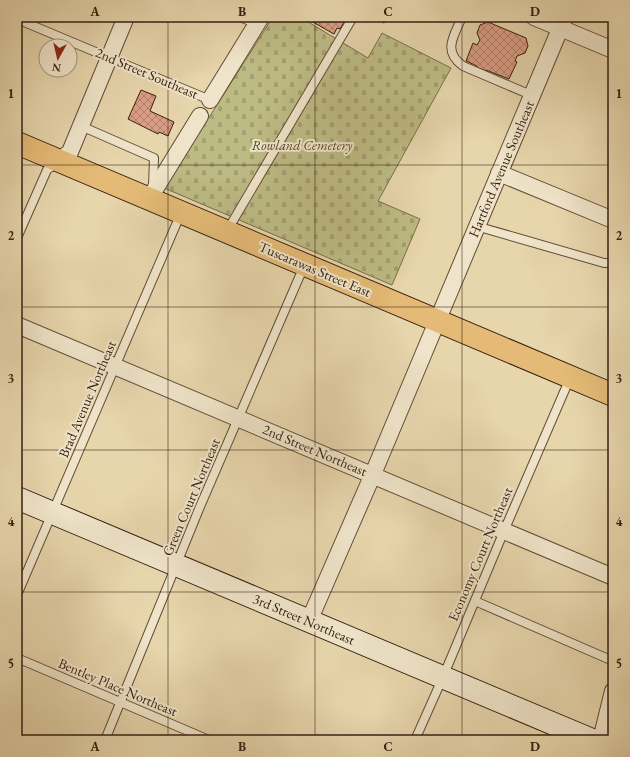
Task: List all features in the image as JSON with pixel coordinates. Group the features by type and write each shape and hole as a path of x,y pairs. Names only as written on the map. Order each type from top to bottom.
{"main road":[{"name":"Tuscarawas Street East","path":"17,143 59,161 151,196 181,212 226,232 613,395"}],"street":[{"path":"59,161 70,152 126,17"},
{"path":"534,17 562,22 613,50"},
{"path":"210,100 259,21"},
{"name":"Hartford Avenue Southeast","path":"309,621 373,474 562,22"},
{"path":"151,196 200,116"},
{"path":"499,173 613,220"},
{"name":"2nd Street Northeast","path":"17,325 373,474 613,577"},
{"name":"3rd Street Northeast","path":"17,498 592,740"},
{"path":"601,740 613,692"}],"lane":[{"path":"240,17 259,21"},
{"path":"226,232 353,17"},
{"path":"462,17 452,39 451,46 452,54 456,61 463,66 531,95"},
{"name":"2nd Street Southeast","path":"17,19 210,100"},
{"path":"81,126 154,158 151,196"},
{"path":"17,238 47,170 59,161"},
{"name":"Brad Avenue Northeast","path":"17,595 181,212"},
{"path":"476,226 604,263 613,263"},
{"name":"Green Court Northeast","path":"105,740 176,565 304,265"},
{"name":"Economy Court Northeast","path":"415,740 570,377"},
{"path":"475,601 613,661"},
{"name":"Bentley Place Northeast","path":"17,658 209,740"}],"green space":[{"name":"Rowland Cemetery","path":"273,17 300,17 368,58 382,33 451,68 378,201 420,219 392,285 164,188"}],"building":[{"path":"314,17 347,17 340,29 337,28 334,34 311,21"},
{"path":"374,17 387,17 384,23"},
{"path":"488,22 526,38 528,46 525,53 517,56 515,61 517,62 509,79 476,67 477,66 466,61 473,43 477,45 480,40 477,33 480,25"},
{"path":"141,90 156,96 150,111 174,122 168,136 159,132 158,134 128,119"}]}
